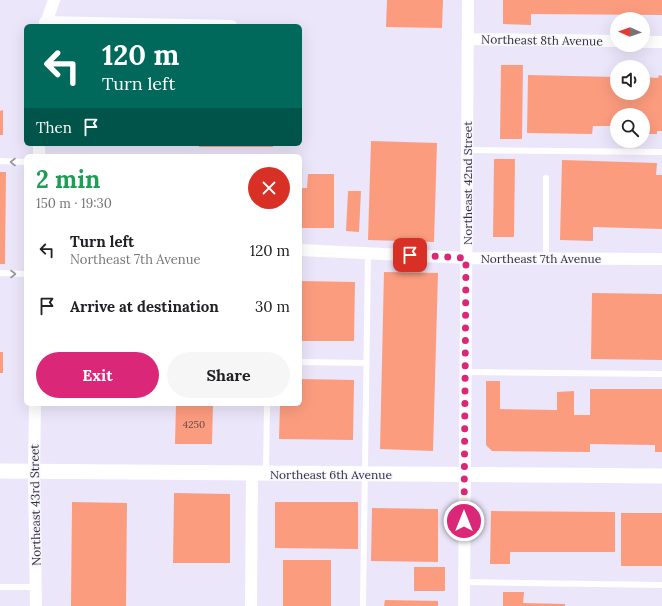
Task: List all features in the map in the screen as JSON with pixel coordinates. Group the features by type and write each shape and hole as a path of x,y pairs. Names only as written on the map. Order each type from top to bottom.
{"street":[{"path":"45,24 54,0"},
{"name":"Northeast 42nd Street","path":"464,606 468,0"},
{"name":"Northeast 8th Avenue","path":"468,39 610,41"},
{"path":"650,42 662,42"},
{"name":"Northeast 7th Avenue","path":"302,250 466,258 662,259"},
{"name":"Northeast 43rd Street","path":"35,406 34,471 36,606"},
{"name":"Northeast 6th Avenue","path":"0,471 662,476"},
{"path":"251,606 259,473"}],"lane":[{"path":"467,150 662,152"},
{"path":"0,162 24,162"},
{"path":"546,178 546,258"},
{"path":"363,606 368,253"},
{"path":"0,274 24,274"},
{"path":"302,362 366,363"},
{"path":"466,372 662,374"},
{"path":"259,473 267,406"},
{"path":"464,582 662,585"},
{"path":"0,587 36,587"}],"building":[{"path":"387,0 443,0 442,28 386,27"},
{"path":"503,0 662,0 662,15 650,15 650,12 610,12 610,15 531,14 531,25 503,24"},
{"path":"501,65 523,65 522,139 500,139"},
{"path":"528,75 610,77 610,100 650,100 650,77 658,78 659,75 662,76 662,131 657,131 657,134 650,134 650,108 610,108 610,126 593,126 592,134 527,133"},
{"path":"3,110 3,135 0,135 0,111"},
{"path":"371,141 437,143 434,242 368,240"},
{"path":"199,146 273,146 273,147"},
{"path":"494,159 515,159 514,237 493,237"},
{"path":"562,160 657,163 656,175 662,175 662,229 593,227 593,241 560,240"},
{"path":"0,172 6,172 5,264 0,264"},
{"path":"308,174 334,174 334,228 302,228 302,188 307,188"},
{"path":"348,191 361,191 359,232 346,231"},
{"path":"384,272 438,273 433,451 380,449"},
{"path":"302,281 355,282 354,341 302,341"},
{"path":"592,293 662,294 662,360 591,359"},
{"path":"0,352 3,352 3,373 0,373"},
{"path":"302,379 354,380 353,440 279,439 280,406 302,406"},
{"path":"486,381 500,381 500,409 557,410 557,392 574,391 574,415 590,415 590,389 662,389 662,452 655,452 655,445 590,444 590,452 492,451 486,445"},
{"path":"176,406 213,406 212,444 175,444"},
{"path":"174,493 230,494 230,563 173,563"},
{"path":"72,502 127,503 126,606 71,606"},
{"path":"275,502 358,502 358,549 275,548"},
{"path":"372,508 438,509 438,562 371,561"},
{"path":"491,511 615,512 615,552 510,552 510,564 490,564"},
{"path":"621,513 662,513 662,566 621,566"},
{"path":"283,560 331,560 331,606 283,606"},
{"path":"414,567 445,567 445,591 414,591"},
{"path":"503,592 524,592 523,603 565,604 565,606 503,606"},
{"path":"385,600 438,601 438,606 384,606"}],"route":[{"path":"410,255 466,258 464,521"}]}
